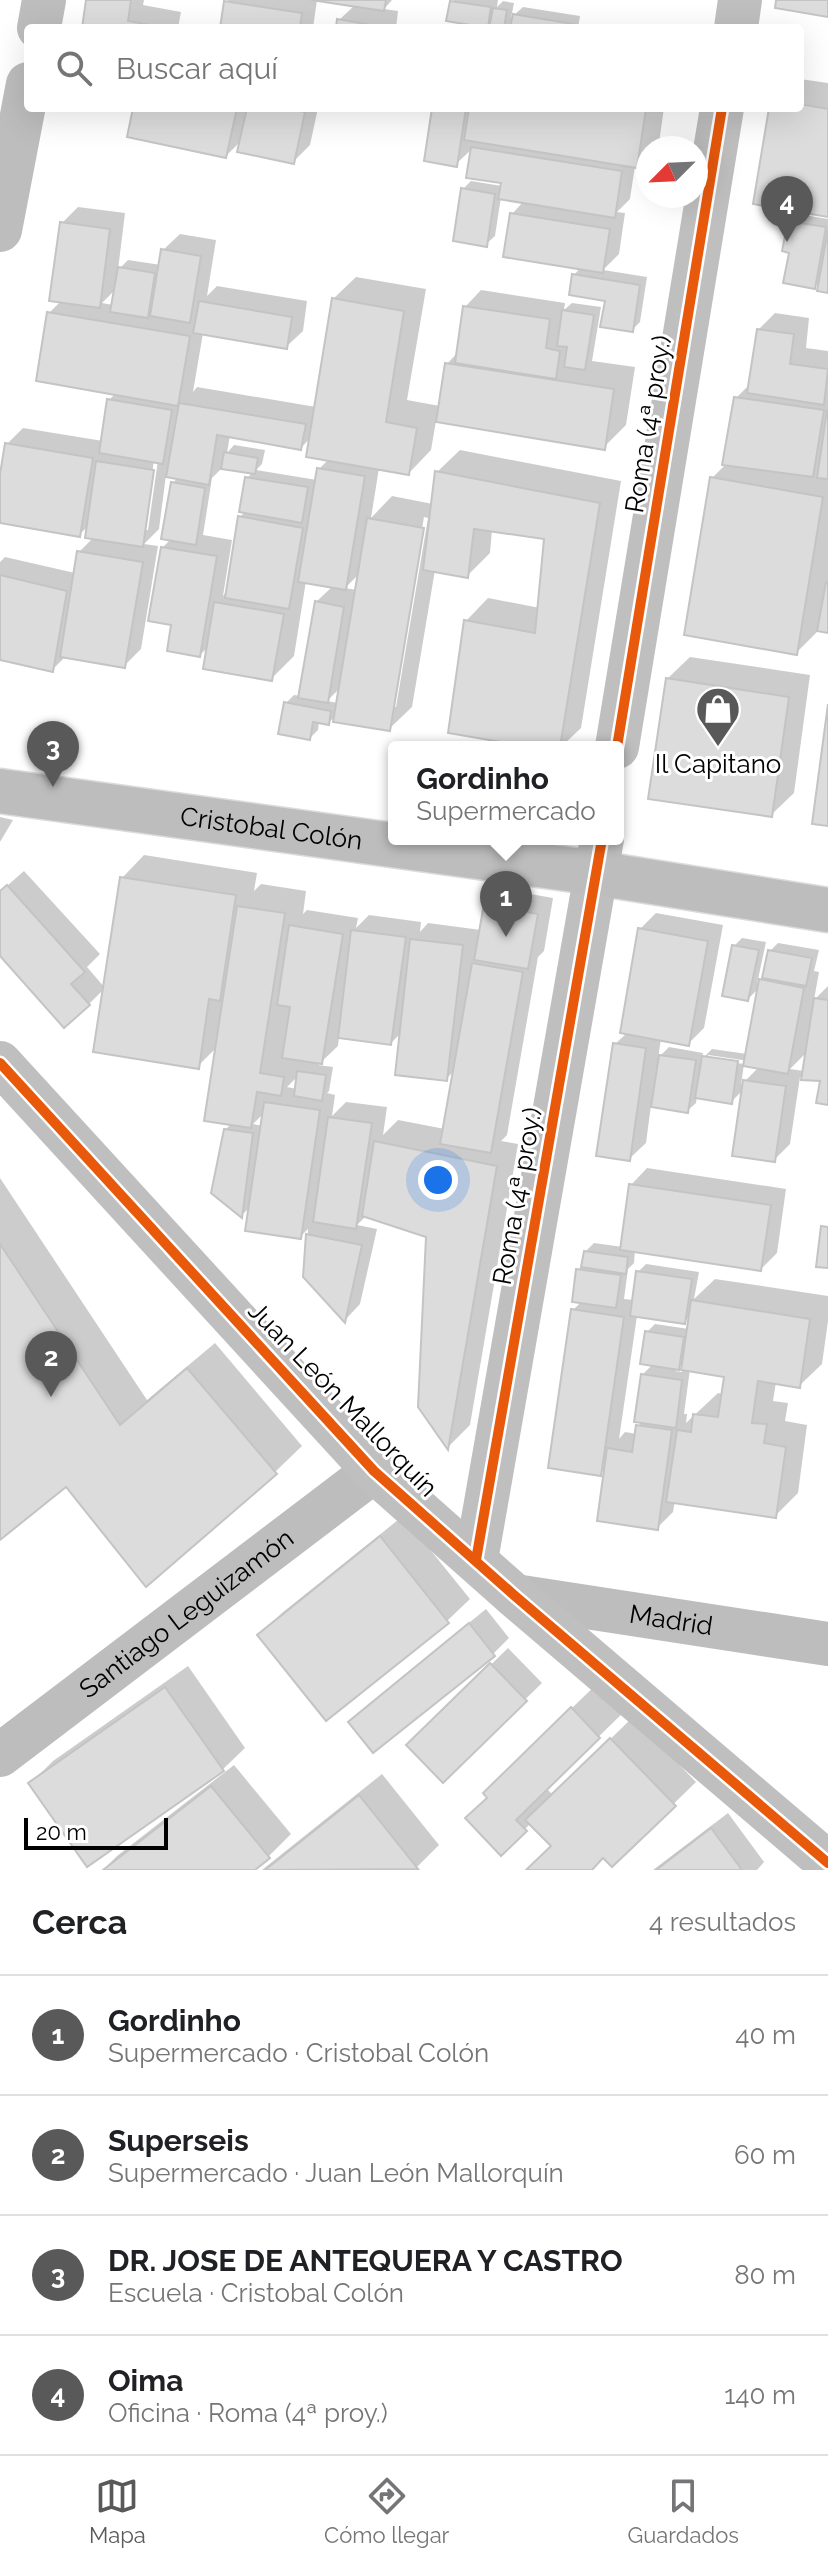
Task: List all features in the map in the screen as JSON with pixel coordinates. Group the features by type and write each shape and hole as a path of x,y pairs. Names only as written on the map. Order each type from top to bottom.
{"street":[{"path":"40,24 44,0"},
{"path":"737,24 740,0"},
{"path":"0,230 24,105"},
{"name":"Roma (4ª proy.)","path":"618,741 721,112"},
{"name":"Cristobal Colón","path":"0,791 388,833"},
{"name":"Cristobal Colón","path":"498,845 599,856 828,910"},
{"name":"Roma (4ª proy.)","path":"476,1560 599,856"},
{"name":"Juan León Mallorquín","path":"0,1063 374,1471 515,1596 828,1863"},
{"name":"Santiago Leguizamón","path":"0,1755 374,1471"},
{"name":"Madrid","path":"515,1596 828,1644"}],"building":[{"path":"86,0 131,0 128,21 144,24 83,24"},
{"path":"311,0 386,0 384,11"},
{"path":"776,0 828,0 828,17 775,8"},
{"path":"224,1 302,13 301,24 221,24"},
{"path":"450,1 491,7 489,24 446,21"},
{"path":"493,8 507,10 505,24 490,24"},
{"path":"513,14 573,24 511,24"},
{"path":"337,19 366,24 336,24"},
{"path":"804,105 828,109 828,217 753,204 768,112 804,112"},
{"path":"132,112 236,112 226,158 127,137"},
{"path":"246,112 305,112 294,164 237,152"},
{"path":"431,112 465,112 457,167 424,161"},
{"path":"468,112 646,112 642,136 636,136 636,168 464,140"},
{"path":"471,147 622,171 615,218 498,199 501,183 466,178"},
{"path":"461,188 495,194 487,247 453,241"},
{"path":"510,213 610,229 603,273 503,257"},
{"path":"788,221 826,227 815,289 783,283 789,253 782,251"},
{"path":"60,222 110,229 100,308 49,301"},
{"path":"828,230 828,293 817,291"},
{"path":"161,249 201,256 190,323 150,316"},
{"path":"118,267 155,273 148,318 110,312"},
{"path":"572,274 640,285 633,332 600,327 605,301 569,295"},
{"path":"332,298 404,311 386,422 417,428 409,475 306,457"},
{"path":"199,301 292,317 287,349 193,333"},
{"path":"463,306 550,319 546,348 560,351 556,379 455,363"},
{"path":"562,310 594,315 585,370 564,367 567,347 557,346"},
{"path":"47,312 190,336 178,406 36,381"},
{"path":"757,329 794,334 790,364 828,369 824,405 747,393"},
{"path":"445,363 614,389 605,450 436,422"},
{"path":"734,397 824,410 813,477 722,465"},
{"path":"107,399 172,410 163,464 99,453"},
{"path":"179,403 306,424 301,450 217,435 209,485 166,477"},
{"path":"828,410 828,479 817,478"},
{"path":"5,443 93,458 80,537 0,523 0,474"},
{"path":"224,452 258,458 255,474 221,469"},
{"path":"96,461 154,470 143,547 85,538"},
{"path":"317,468 365,476 346,590 298,582"},
{"path":"435,471 600,503 561,741 495,741 448,733 464,620 535,633 544,539 474,529 468,578 423,570"},
{"path":"245,477 308,487 302,523 239,512"},
{"path":"710,477 823,497 797,655 684,635"},
{"path":"171,482 205,488 196,545 161,539"},
{"path":"238,516 303,528 289,609 225,598"},
{"path":"367,518 424,528 390,731 333,722"},
{"path":"161,547 217,556 200,657 167,651 171,625 148,621"},
{"path":"77,551 143,562 125,668 60,657"},
{"path":"0,575 67,591 53,672 0,660"},
{"path":"828,583 828,633 817,631"},
{"path":"315,601 344,607 328,703 298,698"},
{"path":"214,602 284,614 272,681 203,669"},
{"name":"Il Capitano","path":"666,678 789,697 772,817 648,799"},
{"path":"284,702 331,711 329,725 313,722 310,740 278,734"},
{"path":"828,704 828,826 812,824"},
{"path":"120,877 236,895 220,1001 209,999 199,1069 93,1052"},
{"path":"7,885 85,972 71,984 90,1005 64,1028 0,956 0,891"},
{"path":"484,904 538,914 528,969 474,960"},
{"path":"237,906 285,913 260,1073 284,1077 281,1096 257,1092 251,1128 204,1121"},
{"path":"289,925 343,934 322,1064 282,1058 290,1007 277,1005"},
{"path":"638,928 708,941 689,1046 620,1033"},
{"path":"351,930 406,937 391,1045 338,1038"},
{"path":"410,939 463,945 447,1081 395,1075"},
{"path":"732,945 759,950 748,1001 722,996"},
{"path":"768,950 812,958 806,986 762,978"},
{"path":"472,963 523,972 491,1153 440,1144"},
{"path":"759,979 804,988 788,1074 743,1066"},
{"path":"814,998 828,1000 828,1105 816,1103 820,1081 801,1080"},
{"path":"613,1043 646,1048 630,1161 596,1156"},
{"path":"659,1055 696,1060 688,1113 651,1107"},
{"path":"702,1056 738,1061 732,1104 695,1098"},
{"path":"297,1071 326,1075 322,1101 294,1096"},
{"path":"743,1080 786,1086 775,1162 732,1156"},
{"path":"264,1102 320,1110 301,1239 245,1231"},
{"path":"328,1117 372,1123 356,1229 313,1222"},
{"path":"224,1129 253,1133 242,1218 211,1193"},
{"path":"374,1141 497,1166 448,1450 418,1407 426,1237 362,1216"},
{"path":"629,1184 771,1205 761,1271 620,1250"},
{"path":"821,1226 828,1227 828,1268 816,1267"},
{"path":"306,1234 362,1245 345,1323 303,1277"},
{"path":"0,1244 120,1425 187,1368 277,1474 146,1587 66,1487 0,1540"},
{"path":"584,1251 628,1257 626,1274 581,1267"},
{"path":"576,1269 621,1275 616,1308 572,1302"},
{"path":"636,1271 692,1279 685,1324 630,1316"},
{"path":"691,1300 810,1319 800,1388 758,1381 752,1423 767,1424 764,1443 786,1447 776,1518 666,1502 677,1430 691,1432 693,1414 718,1417 724,1377 681,1370"},
{"path":"571,1309 624,1317 601,1476 548,1468"},
{"path":"645,1331 684,1337 679,1370 640,1364"},
{"path":"641,1374 682,1380 676,1428 634,1422"},
{"path":"636,1425 672,1430 658,1530 597,1521 607,1448 632,1452"},
{"path":"380,1536 449,1623 326,1721 257,1635"},
{"path":"469,1623 495,1656 373,1753 348,1722"},
{"path":"490,1663 527,1701 443,1783 406,1745"},
{"path":"165,1687 224,1771 87,1867 28,1783"},
{"path":"571,1707 600,1738 516,1820 527,1831 501,1856 465,1818 487,1798 483,1793"},
{"path":"610,1738 676,1806 612,1867 603,1858 592,1870 526,1870 551,1846 525,1820"},
{"path":"211,1786 270,1858 255,1870 103,1870"},
{"path":"359,1795 418,1869 265,1870"},
{"path":"711,1828 742,1870 656,1870"}],"cycle path":[{"path":"618,741 721,112"},
{"path":"476,1560 601,845"},
{"path":"0,1063 374,1471 515,1596 828,1863"}],"place":[{"name":"Oima","path":"787,242"},
{"name":"Il Capitano","path":"718,748"},
{"name":"DR. JOSE DE ANTEQUERA Y CASTRO","path":"53,787"},
{"name":"Gordinho","path":"506,937"},
{"name":"Superseis","path":"51,1397"}]}
